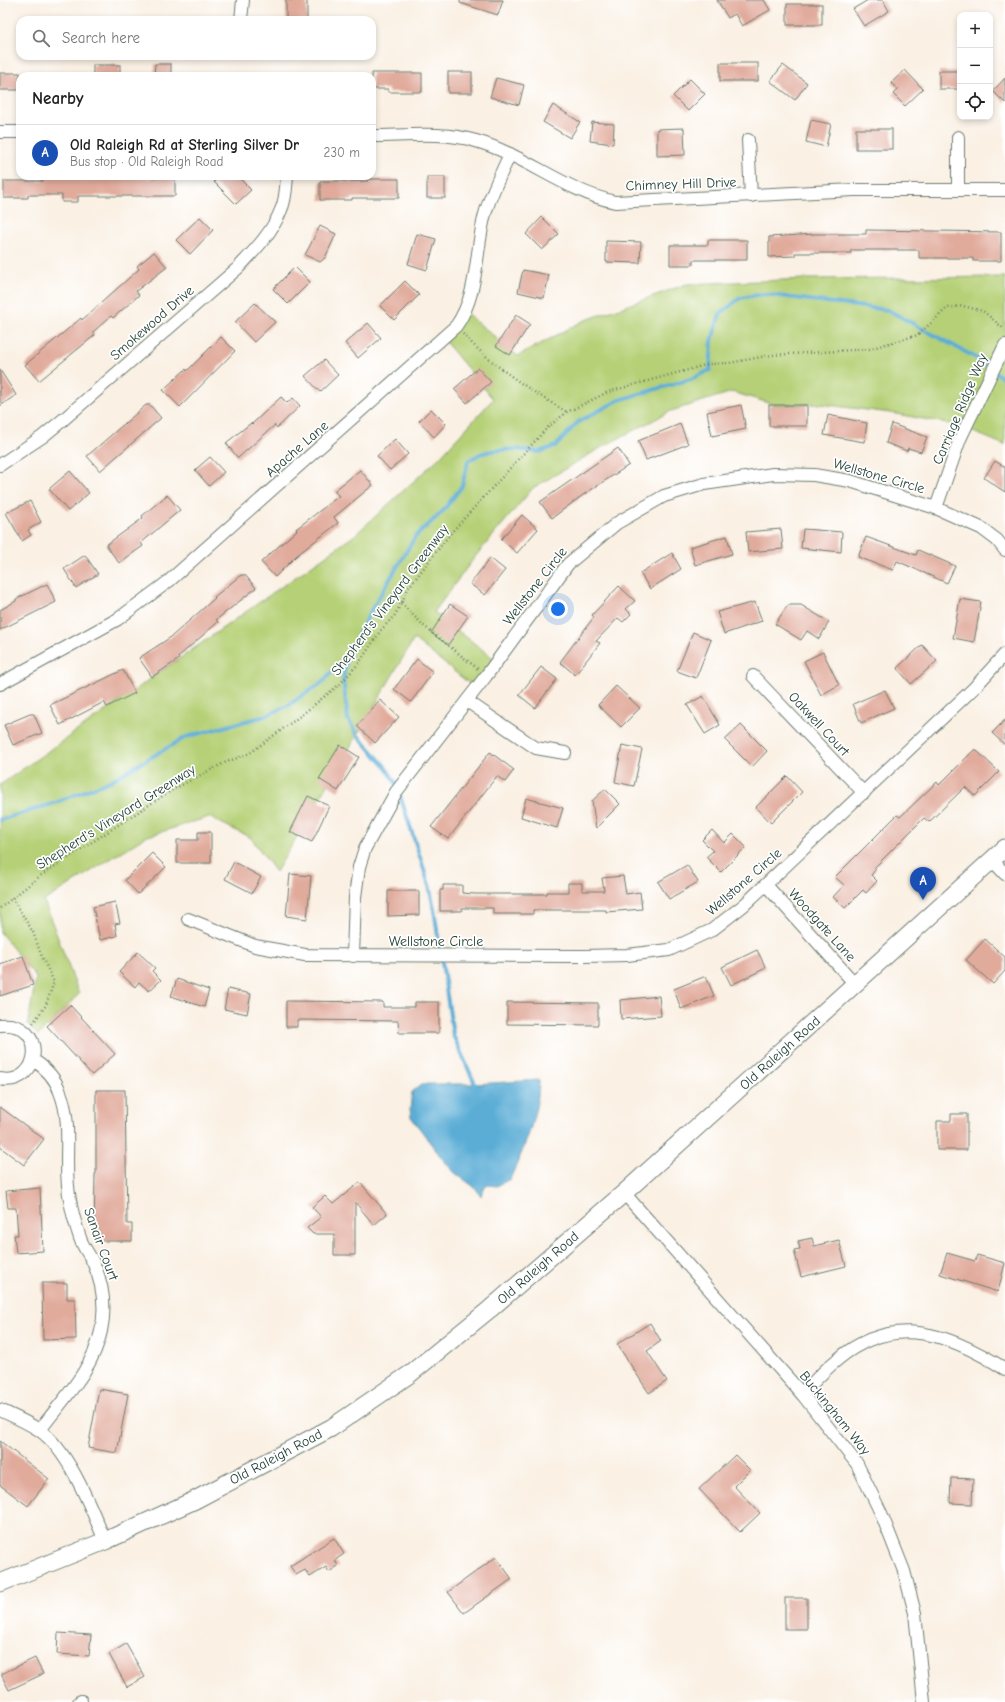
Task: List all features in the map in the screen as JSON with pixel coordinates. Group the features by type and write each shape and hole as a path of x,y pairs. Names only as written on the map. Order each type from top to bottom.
{"main road":[{"name":"Old Raleigh Road","path":"0,1583 105,1540 195,1500 289,1452 343,1421 410,1374 446,1346 624,1193 993,861 1005,848"}],"street":[{"path":"241,16 243,0"},
{"path":"0,132 16,132"},
{"name":"Chimney Hill Drive","path":"376,136 462,137 510,154 594,197 615,202 854,190 1005,190"},
{"path":"958,137 958,189"},
{"path":"748,140 751,196"},
{"name":"Apache Lane","path":"0,684 118,619 169,581 443,340 456,326 465,312 475,276 481,234 489,203 510,154"},
{"name":"Smokewood Drive","path":"0,465 36,441 64,419 238,268 261,243 276,221 283,203 286,180"},
{"name":"Carriage Ridge Way","path":"936,508 960,439 1005,345"},
{"name":"Wellstone Circle","path":"353,956 355,897 359,867 366,848 396,792 486,676 568,564 617,523 664,496 704,484 772,474 814,475 850,481 936,508 981,528 997,540 1005,550"},
{"name":"Wellstone Circle","path":"188,919 255,946 305,955 584,956 627,955 668,950 712,930 766,885 974,688 1005,654"},
{"name":"Oakwell Court","path":"753,676 864,793"},
{"path":"467,701 536,748 565,754"},
{"path":"993,861 1005,874"},
{"name":"Woodgate Lane","path":"766,885 856,985"},
{"path":"0,1025 9,1024 18,1026 25,1031 34,1045 33,1060 23,1075 15,1078 0,1079"},
{"name":"Sanair Court","path":"33,1060 45,1067 53,1077 60,1091 68,1130 67,1173 70,1200 80,1239 98,1276 103,1303 102,1329 92,1360 40,1430"},
{"name":"Buckingham Way","path":"624,1193 802,1394 857,1464 883,1518 904,1571 915,1613 924,1702"},
{"path":"802,1394 837,1360 859,1345 878,1337 896,1333 925,1333 951,1340 981,1354 1005,1369"},
{"path":"0,1410 40,1430 65,1460 83,1489 105,1540"}],"path":[{"name":"Shepherd's Vineyard Greenway","path":"0,908 40,876 172,790 224,763 250,753 299,717 340,684 359,664 381,630 395,615 409,587 450,534 547,428 567,412 608,392 709,364 729,363 772,355 869,349 918,334 947,308 963,306 983,311 1003,328"},
{"path":"456,326 487,357 535,392 567,412"},
{"path":"401,603 424,626 486,676"},
{"path":"12,898 33,932 42,957 54,982 46,1005 25,1031"}],"green space":[{"path":"1005,277 1005,445 956,425 891,413 820,404 776,405 732,392 671,411 602,447 533,488 474,558 434,612 497,661 476,689 414,639 276,872 251,838 209,817 145,837 44,901 79,994 38,1036 28,1024 36,977 0,932 0,785 355,535 439,458 493,399 443,339 465,312 518,356 583,321 687,284 807,279"}],"water":[{"path":"539,1080 534,1118 510,1179 497,1186 488,1185 483,1189 481,1196 475,1188 451,1169 411,1117 410,1109 412,1092 422,1084 475,1084"}],"building":[{"path":"286,0 307,0 307,16 286,16"},
{"path":"460,0 503,0 498,15 460,3"},
{"path":"717,0 764,0 770,10 742,26 735,14 728,18"},
{"path":"868,0 883,0 889,11 864,26 853,9"},
{"path":"787,4 822,4 822,25 787,25"},
{"path":"720,63 758,63 758,81 720,81"},
{"path":"155,64 171,64 171,72 154,72"},
{"path":"93,65 120,65 120,72 93,72"},
{"path":"783,65 807,83 795,100 770,81"},
{"path":"905,70 923,89 905,106 893,94 898,89 891,83"},
{"path":"939,71 957,71 957,89 939,89"},
{"path":"448,72 472,72 472,93 448,93"},
{"path":"0,73 16,73 16,90 0,90"},
{"path":"376,73 422,73 422,92 388,92 388,89 376,89"},
{"path":"496,78 524,85 519,105 490,97"},
{"path":"1005,78 1005,103 993,91"},
{"path":"690,79 705,94 688,111 673,96"},
{"path":"553,105 580,122 570,138 543,122"},
{"path":"811,120 831,124 826,147 806,142"},
{"path":"592,122 614,124 613,144 590,141"},
{"path":"684,128 685,155 657,156 657,129"},
{"path":"856,129 892,129 892,149 856,149"},
{"path":"427,177 445,177 445,198 427,198"},
{"path":"376,179 399,179 399,198 320,200 320,181 368,181"},
{"path":"175,180 175,196 78,196 78,202 62,202 62,195 28,195 28,198 4,198 4,181"},
{"path":"216,180 241,180 251,190 236,204 214,182"},
{"path":"200,217 213,230 190,254 176,240"},
{"path":"542,217 559,234 542,250 526,234"},
{"path":"320,226 336,234 325,258 320,262 305,255"},
{"path":"866,230 1001,232 1001,261 973,261 973,258 919,258 919,250 851,250 851,253 795,253 795,256 769,257 769,237 815,234 866,234"},
{"path":"417,234 436,239 427,270 408,264"},
{"path":"708,240 747,240 747,260 693,260 693,265 670,265 670,245 708,245"},
{"path":"606,241 641,242 640,263 606,262"},
{"path":"154,252 167,267 136,291 139,295 113,318 111,316 93,332 95,335 39,381 25,365 81,318 82,320 139,269 137,266"},
{"path":"295,267 310,282 288,304 273,289"},
{"path":"523,270 549,275 544,298 518,292"},
{"path":"405,281 419,295 394,320 380,306"},
{"path":"255,303 275,322 254,342 235,322"},
{"path":"516,315 530,324 510,355 496,346"},
{"path":"368,323 381,338 358,358 345,343"},
{"path":"221,337 235,351 180,407 163,390 186,369 187,371"},
{"path":"324,360 338,375 320,392 305,376"},
{"path":"478,368 491,382 467,403 454,389"},
{"path":"0,370 16,395 0,406"},
{"path":"281,397 287,403 293,398 300,406 277,428 275,425 238,458 226,443 251,423 252,424"},
{"path":"146,405 150,405 161,418 100,471 87,456"},
{"path":"741,405 746,429 712,436 707,412"},
{"path":"769,405 807,405 807,426 769,426"},
{"path":"431,409 446,424 434,437 419,421"},
{"path":"828,415 867,423 864,442 824,435"},
{"path":"680,424 688,444 646,460 638,441"},
{"path":"892,424 927,437 921,452 908,448 907,451 886,443"},
{"path":"395,439 408,454 390,470 377,456"},
{"path":"618,448 629,465 583,495 552,518 540,502"},
{"path":"210,457 224,472 209,486 195,470"},
{"path":"995,461 1005,467 1005,492 984,478"},
{"path":"360,470 373,485 334,517 338,523 296,556 275,577 261,562 297,530 296,529 339,496 334,491"},
{"path":"70,471 89,493 68,511 49,489"},
{"path":"167,495 180,510 141,543 143,546 119,563 106,545 143,518 142,516"},
{"path":"30,501 41,522 28,530 31,535 22,541 6,513"},
{"path":"522,515 538,529 517,553 501,539"},
{"path":"781,529 783,549 748,552 746,532"},
{"path":"803,529 842,532 841,552 801,548"},
{"path":"727,536 732,554 695,565 690,547"},
{"path":"866,537 916,555 918,550 955,566 947,583 897,561 893,570 858,557"},
{"path":"672,553 681,569 650,589 640,573"},
{"path":"85,555 98,574 76,588 64,569"},
{"path":"490,558 505,570 485,595 470,584"},
{"path":"241,575 245,575 256,588 216,620 218,622 178,657 179,659 152,677 139,658 171,637 215,598 214,597"},
{"path":"47,584 56,602 0,630 0,610 16,601 16,599"},
{"path":"619,586 635,601 626,609 631,614 623,622 618,618 596,641 600,643 575,675 560,662 594,617 592,615"},
{"path":"960,599 981,602 974,642 953,638"},
{"path":"755,602 762,621 724,634 717,612"},
{"path":"450,604 468,616 448,645 431,633"},
{"path":"788,605 801,605 829,622 819,639 807,631 801,640 775,624"},
{"path":"693,632 711,640 696,678 677,671"},
{"path":"922,645 937,661 911,684 897,668"},
{"path":"823,652 839,685 821,695 804,661"},
{"path":"417,659 433,672 411,702 394,689"},
{"path":"541,667 557,679 535,708 519,695"},
{"path":"123,670 135,693 107,707 104,702 60,725 50,705"},
{"path":"616,686 640,708 621,727 598,705"},
{"path":"885,690 894,708 861,723 853,704"},
{"path":"703,696 720,725 705,734 687,705"},
{"path":"380,700 399,717 375,743 357,726"},
{"path":"30,714 34,714 42,733 13,745 4,725"},
{"path":"1005,720 1005,745 992,733"},
{"path":"741,725 767,751 752,767 725,740"},
{"path":"340,745 359,757 338,791 319,779"},
{"path":"622,745 642,749 634,786 615,782"},
{"path":"975,749 999,772 975,796 965,787 929,822 924,818 874,868 876,869 871,875 877,881 866,893 863,890 845,908 833,897 844,885 835,877 897,815 900,817 937,782 939,785"},
{"path":"490,752 514,770 505,782 497,776 448,839 431,827"},
{"path":"787,776 802,792 771,823 756,807"},
{"path":"605,789 620,804 596,828 592,801"},
{"path":"308,796 329,806 312,842 290,832"},
{"path":"526,798 563,808 557,828 521,817"},
{"path":"712,830 724,843 733,834 746,847 721,872 706,857 713,851 702,840"},
{"path":"198,832 211,832 211,863 177,863 177,840 198,840"},
{"path":"152,853 166,867 138,894 125,880"},
{"path":"234,862 261,877 252,893 225,879"},
{"path":"687,865 698,882 669,899 658,882"},
{"path":"290,874 311,876 307,919 286,916"},
{"path":"623,876 626,894 640,892 642,909 606,912 606,910 533,910 533,914 493,914 493,908 462,908 462,911 440,911 440,890 443,890 443,885 462,885 462,893 547,894 547,892 568,892 568,883 582,883 582,891 604,891 602,878"},
{"path":"388,891 419,891 419,915 388,916"},
{"path":"115,902 120,923 115,924 117,936 100,940 93,907"},
{"path":"985,939 1005,957 1005,971 993,984 966,960"},
{"path":"757,950 766,968 731,985 722,967"},
{"path":"138,952 155,968 152,971 161,980 149,991 139,982 135,987 119,972"},
{"path":"23,956 33,985 0,996 0,964"},
{"path":"706,976 714,996 681,1009 674,989"},
{"path":"177,979 209,990 204,1007 171,996"},
{"path":"228,989 251,994 247,1014 224,1009"},
{"path":"659,996 661,1016 621,1019 620,1000"},
{"path":"286,1001 383,1002 383,1007 415,1007 415,1002 439,1002 439,1033 399,1033 398,1021 297,1020 297,1027 286,1027"},
{"path":"507,1002 598,1003 598,1025 507,1024"},
{"path":"70,1005 115,1054 92,1075 47,1026"},
{"path":"96,1090 125,1090 127,1224 132,1224 132,1241 100,1241 100,1234 94,1234"},
{"path":"0,1107 44,1139 24,1165 0,1147"},
{"path":"951,1114 967,1114 967,1150 937,1150 937,1121 951,1121"},
{"path":"360,1182 387,1214 374,1225 355,1202 355,1255 334,1255 334,1234 313,1234 307,1228 321,1217 312,1207 325,1196 333,1204"},
{"path":"40,1188 43,1251 16,1253 14,1235 18,1235 16,1208 8,1208 6,1191"},
{"path":"812,1238 814,1246 839,1240 846,1266 801,1277 794,1250 800,1249 798,1241"},
{"path":"947,1253 975,1261 977,1255 1005,1263 998,1292 940,1274"},
{"path":"42,1283 67,1283 67,1299 75,1299 76,1339 43,1340"},
{"path":"650,1323 661,1341 647,1351 667,1381 649,1393 617,1344"},
{"path":"99,1389 128,1394 117,1453 88,1448"},
{"path":"0,1441 49,1479 28,1506 0,1485"},
{"path":"735,1455 750,1470 734,1486 760,1513 740,1532 699,1489"},
{"path":"951,1478 973,1479 972,1504 950,1503"},
{"path":"334,1538 344,1554 335,1560 338,1566 329,1572 326,1567 310,1577 305,1570 296,1575 290,1566"},
{"path":"496,1557 512,1579 464,1613 448,1592"},
{"path":"785,1598 807,1598 807,1629 785,1629"},
{"path":"58,1633 91,1635 89,1656 57,1654"},
{"path":"126,1644 145,1677 127,1687 109,1654"},
{"path":"35,1658 43,1674 9,1690 1,1674"}],"waterway":[{"path":"0,820 52,804 110,781 186,737 265,716 287,706 320,684 347,657 369,614 415,537 443,511 462,486 468,461 480,454 491,451 515,449 539,452 556,446 578,422 619,400 691,379 710,370 712,341 720,314 740,298 763,294 888,310 980,360 1005,380"},
{"path":"347,657 343,680 348,719 356,733 384,765 396,783 429,885 453,1035 475,1084 474,1087"}],"place":[{"name":"Old Raleigh Rd at Sterling Silver Dr","path":"923,900"}]}
